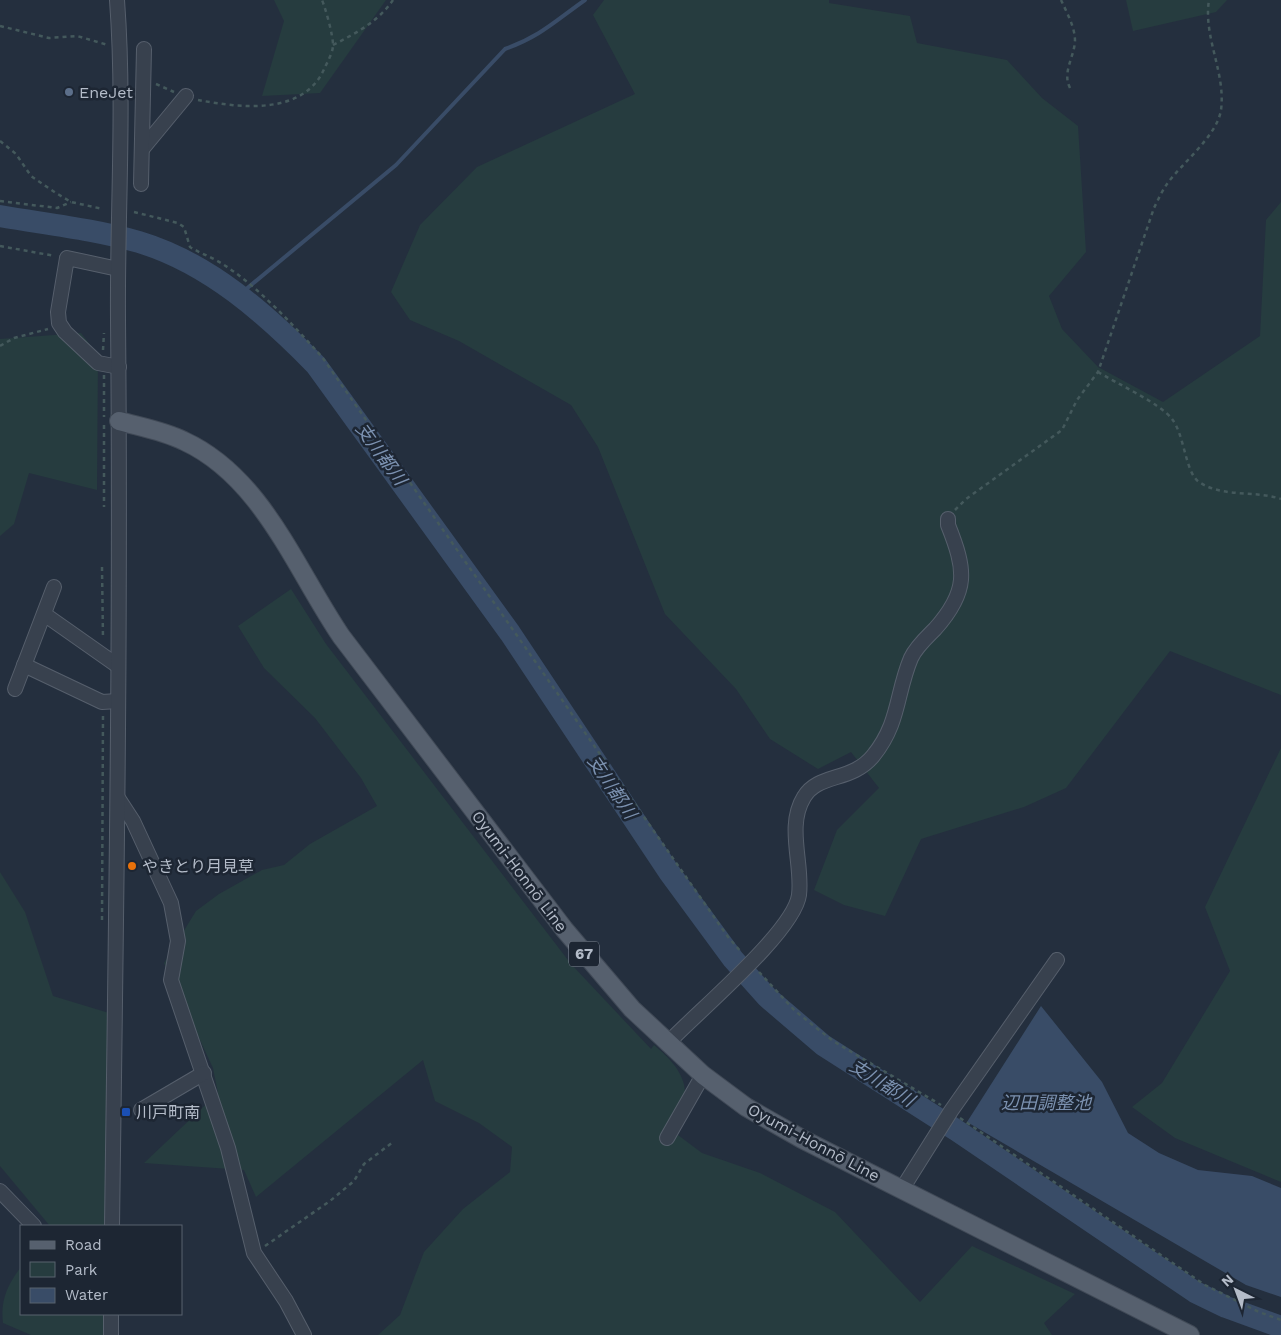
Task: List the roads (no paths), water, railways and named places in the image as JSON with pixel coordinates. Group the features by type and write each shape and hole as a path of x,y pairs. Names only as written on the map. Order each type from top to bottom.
{"main road":[{"name":"Oyumi-Honnō Line","path":"119,421 166,433 186,441 219,462 240,480 261,506 320,606 341,636 564,929 625,1002 667,1044 703,1075 746,1107 802,1139 1190,1335"}],"street":[{"path":"112,1225 118,798 118,269 127,212 120,172 121,52 117,0"},
{"path":"120,172 141,177 144,49"},
{"path":"121,52 144,64"},
{"path":"143,148 186,96"},
{"path":"118,269 67,258 58,312 61,325 98,363 119,367"},
{"path":"667,1044 689,1020 737,977 795,908 799,894 796,826 799,808 804,797 813,787 827,780 842,777 860,769 873,756 896,716 912,657 955,605 960,589 962,568 948,526 948,519"},
{"path":"15,689 54,587"},
{"path":"44,614 118,666"},
{"path":"24,665 102,702 118,702"},
{"path":"118,798 133,821 171,903 178,941 171,980 204,1072 228,1148 254,1253 286,1301 304,1335"},
{"path":"902,1190 951,1111 1057,960"},
{"path":"140,1110 204,1072"},
{"path":"667,1138 703,1075"},
{"path":"0,1193 33,1225"},
{"path":"111,1315 111,1335"}],"water":[{"name":"辺田調整池","path":"1041,1006 1102,1082 1128,1133 1159,1153 1198,1170 1252,1176 1281,1188 1281,1297 1246,1285 967,1122"}],"waterway":[{"path":"239,295 396,165 505,49 538,33 585,0"},
{"name":"支川都川","path":"0,216 105,234 139,242 165,251 213,277 235,292 277,327 316,365 510,633 669,872 733,959 767,997 823,1045 956,1130 1195,1292 1226,1307 1281,1327"}],"place":[{"name":"EneJet","path":"69,92"},
{"name":"やきとり月見草","path":"132,866"},
{"name":"川戸町南","path":"126,1112"}]}
